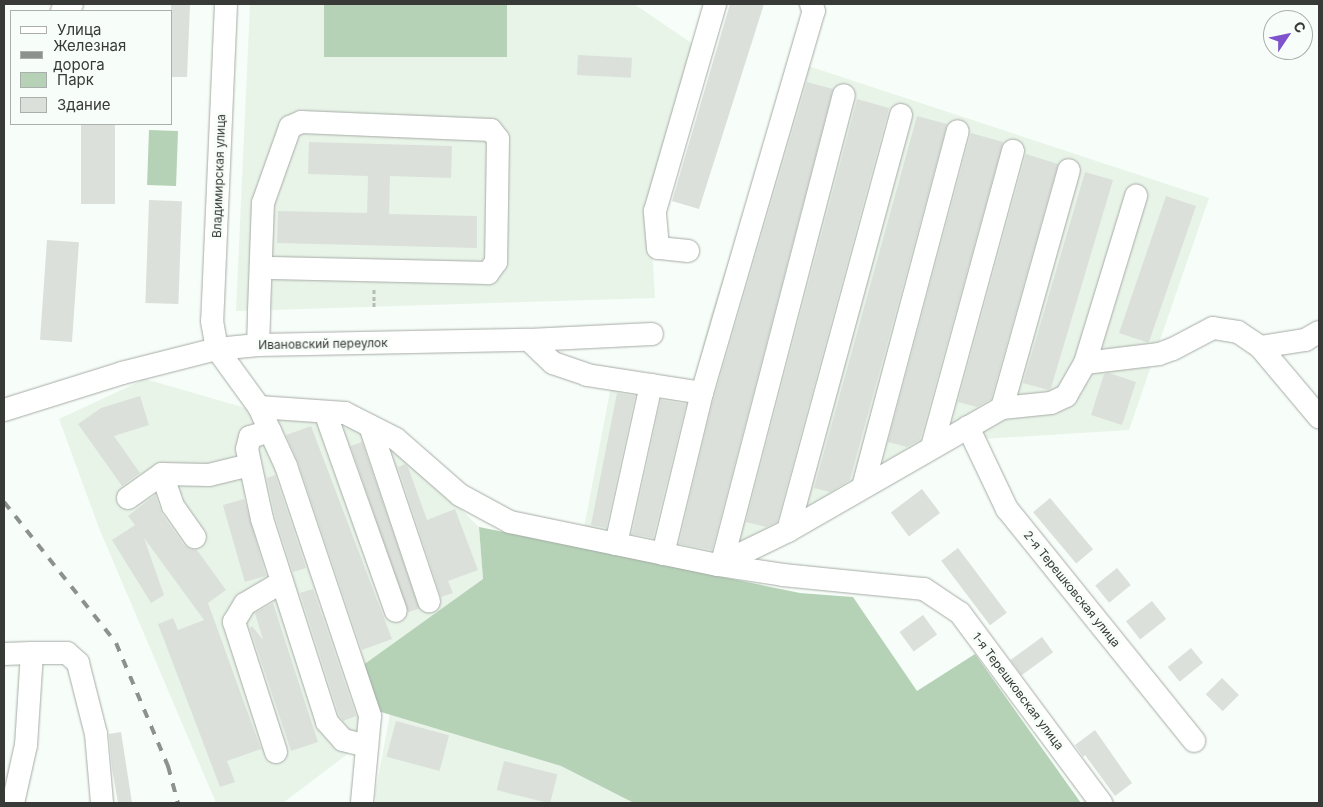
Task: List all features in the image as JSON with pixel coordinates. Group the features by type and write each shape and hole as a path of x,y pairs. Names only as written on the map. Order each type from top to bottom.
{"street":[{"name":"Владимирская улица","path":"217,348 212,321 226,4"},
{"path":"688,251 658,248 654,211 714,4"},
{"path":"663,554 702,393 814,11 811,4"},
{"path":"722,564 844,95"},
{"path":"788,531 901,115"},
{"path":"258,345 263,204 290,127 301,122 491,130 498,139 496,262 488,273 261,268"},
{"path":"863,488 958,131"},
{"path":"932,447 1013,151"},
{"path":"1002,408 1069,170"},
{"path":"259,407 345,413 396,439 460,495 510,522 663,554 722,564 788,531 1002,408 1051,403 1066,396 1085,363 1136,196"},
{"path":"1085,363 1159,354 1173,349 1213,328 1238,332 1260,347 1319,417"},
{"path":"1260,347 1305,340 1319,332"},
{"name":"Ивановский переулок","path":"4,410 122,373 217,348 258,345 529,340 652,334"},
{"path":"529,340 553,363 587,375 702,393"},
{"path":"217,348 259,407 286,466 370,716 362,803"},
{"path":"616,544 651,385"},
{"path":"325,412 396,611"},
{"path":"370,426 429,601"},
{"name":"2-я Терешковская улица","path":"968,427 1008,509 1194,741"},
{"path":"270,432 250,436 246,449 262,520 327,722 343,740 367,746"},
{"path":"128,498 162,474 209,475 250,465"},
{"path":"162,474 173,506 195,537"},
{"name":"1-я Терешковская улица","path":"722,564 783,575 924,589 960,613 1102,803"},
{"path":"276,752 234,622 245,604 282,582"},
{"path":"13,803 26,745 32,653"},
{"path":"4,654 67,653 78,663 96,734 102,803"}],"shaded area":[{"path":"250,4 634,4 693,44 650,214 655,298 236,311"},
{"path":"793,61 1209,198 1129,430 967,440 716,557 584,528 614,370 693,384 710,318"},
{"path":"145,379 277,417 355,428 410,459 479,527 483,579 359,668 371,709 358,746 283,803 216,803 99,528 59,419"},
{"path":"390,714 561,766 634,803 376,803 375,794"}],"green space":[{"path":"324,4 507,4 507,57 324,57"},
{"path":"149,130 178,131 176,186 147,185"},
{"path":"479,527 800,593 853,597 917,691 975,654 1081,803 634,803 561,766 371,709 359,668 483,579"}],"building":[{"path":"171,4 190,4 187,77 172,77"},
{"path":"730,4 764,4 699,209 672,201"},
{"path":"578,55 632,58 631,78 577,75"},
{"path":"807,82 833,89 712,550 679,544 712,405"},
{"path":"857,99 889,108 777,522 766,527 746,522"},
{"path":"917,116 947,124 850,480 830,492 814,488"},
{"path":"81,125 115,125 115,204 81,204"},
{"path":"971,133 1003,142 920,440 907,447 888,442"},
{"path":"309,142 452,146 451,178 390,176 389,214 477,216 477,248 277,243 278,211 367,213 368,176 308,174"},
{"path":"1026,154 1058,164 991,399 977,407 958,402"},
{"path":"1085,172 1113,180 1051,388 1048,390 1023,383"},
{"path":"1166,196 1196,206 1149,342 1146,342 1119,333"},
{"path":"149,200 182,201 178,304 145,303"},
{"path":"47,240 79,242 72,342 40,340"},
{"path":"1109,373 1136,382 1122,425 1091,415 1104,374"},
{"path":"617,393 635,396 606,528 591,525"},
{"path":"140,396 149,425 114,436 140,473 122,486 78,424 101,408"},
{"path":"661,400 686,404 653,538 632,534"},
{"path":"311,426 392,639 362,650 298,462 286,435"},
{"path":"362,442 419,608 408,612 351,446"},
{"path":"405,464 408,467 427,520 455,509 478,570 448,581 453,593 441,597 398,467"},
{"path":"275,475 306,568 293,572 275,516 267,478"},
{"path":"922,489 940,513 909,536 891,512"},
{"path":"155,495 162,514 184,545 190,549 197,550 226,590 208,603 261,749 227,761 235,782 220,787 158,624 173,618 178,630 204,620 144,538 164,595 151,603 112,540 135,525 128,516"},
{"path":"1050,498 1093,549 1076,563 1033,512"},
{"path":"244,499 266,576 245,582 223,505"},
{"path":"958,548 1007,613 990,625 941,561"},
{"path":"1117,568 1131,585 1109,603 1095,586"},
{"path":"313,589 356,716 343,721 339,715 300,593"},
{"path":"1152,601 1166,619 1140,639 1126,621"},
{"path":"273,603 318,742 291,751 250,628 252,626 263,640 255,613"},
{"path":"923,615 937,634 914,651 900,632"},
{"path":"1042,637 1053,652 1022,675 1010,660"},
{"path":"1191,648 1203,663 1180,682 1168,667"},
{"path":"1222,678 1239,695 1223,711 1206,694"},
{"path":"396,721 449,735 440,771 386,757"},
{"path":"1095,730 1132,783 1115,796 1085,755 1083,757 1075,745"},
{"path":"121,732 132,803 118,803 112,768 109,734"},
{"path":"504,761 557,774 550,803 497,790"}],"railway":[{"path":"4,502 116,643 168,766 178,803"}]}
